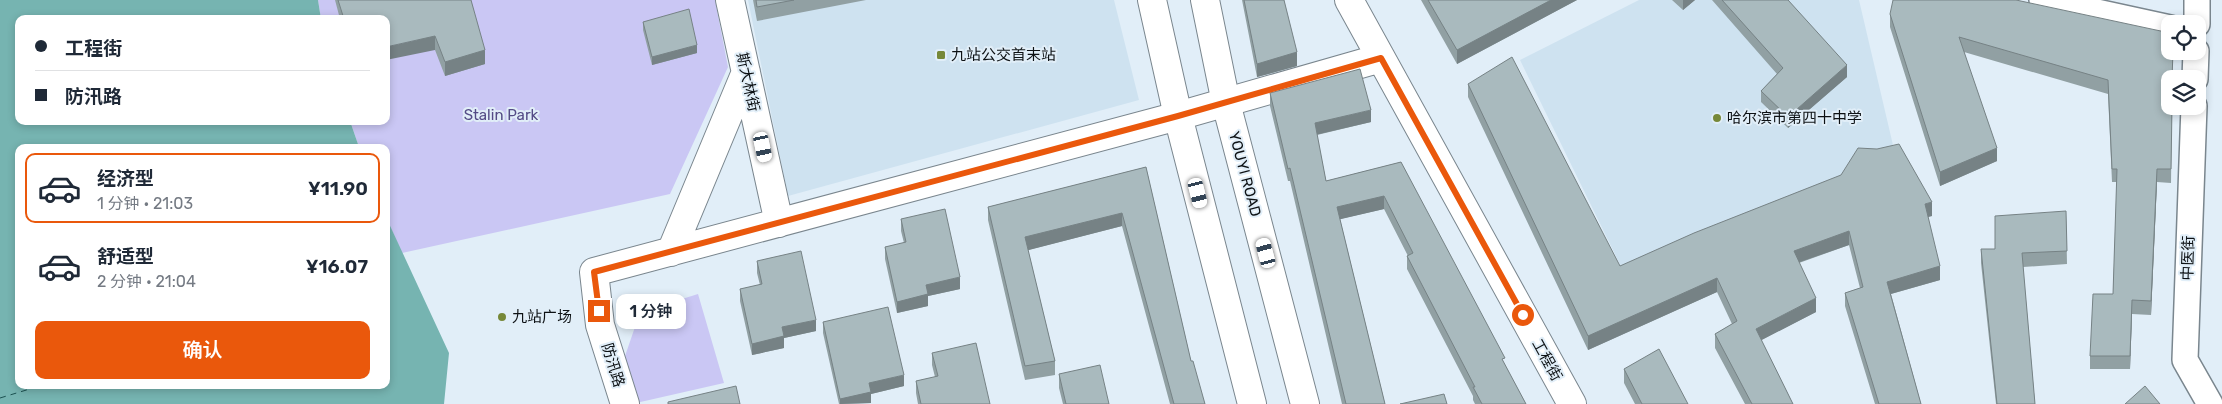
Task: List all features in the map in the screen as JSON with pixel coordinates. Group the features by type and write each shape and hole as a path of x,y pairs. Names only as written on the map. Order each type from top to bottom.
{"main road":[{"name":"斯大林街","path":"730,0 779,222"},
{"path":"1152,0 1178,116 1252,404"},
{"name":"YOUYI ROAD","path":"1205,0 1226,103 1305,404"},
{"name":"工程街","path":"1349,0 1572,404"},
{"path":"670,252 1226,103 1381,58"},
{"path":"670,252 746,72"},
{"name":"防汛路","path":"625,404 600,325 594,272 670,252"}],"street":[{"path":"2042,0 2161,26"},
{"path":"2197,0 2197,15"},
{"name":"中医街","path":"2194,115 2185,360 2210,404"}],"shaded area":[{"path":"0,0 318,0 320,15 15,15 15,125 351,125 358,144 15,144 15,389 390,389 390,226 449,353 444,404 0,404"},
{"path":"748,0 1114,0 1139,100 788,196"},
{"name":"哈尔滨市第四十中学","path":"1639,0 1859,0 1900,175 1632,289 1520,60"}],"green space":[{"name":"Stalin Park","path":"318,0 715,0 728,67 670,194 402,253 390,226 390,144 358,144 351,125 390,125 390,15 320,15"},
{"path":"698,294 724,383 636,403 624,359 636,324 647,310"}],"building":[{"path":"338,0 471,0 485,50 445,62 435,36 390,46 390,15 343,15"},
{"path":"756,0 794,0 757,7"},
{"path":"1244,0 1284,0 1297,52 1257,64"},
{"path":"1428,0 1551,0 1457,50"},
{"path":"1722,0 1788,0 1847,65 1788,117 1761,91 1783,68"},
{"path":"1893,0 2016,0 2161,31 2161,60 2173,60 2172,70 2161,70 2161,115 2172,115 2171,169 2157,169 2151,301 2132,300 2130,356 2090,356 2093,294 2113,294 2117,169 2112,169 2108,80 1959,37 1997,148 1940,172 1890,14"},
{"path":"689,9 697,45 652,57 643,22"},
{"path":"1512,57 1620,266 1694,233 1841,175 1858,148 1877,149 1899,144 1932,202 1925,204 1940,266 1887,282 1921,404 1879,404 1845,293 1863,287 1849,231 1794,251 1816,298 1756,329 1793,404 1752,404 1715,334 1737,321 1717,278 1588,336 1468,84"},
{"path":"1360,69 1371,110 1315,123 1326,181 1401,162 1505,358 1502,359 1526,404 1482,404 1407,256 1413,253 1384,196 1337,207 1385,404 1346,404 1290,168 1288,169 1270,93"},
{"path":"1146,167 1191,361 1193,361 1205,404 1174,404 1122,213 1025,237 1055,361 1025,366 988,207"},
{"path":"945,209 960,277 926,285 928,294 897,302 885,247 906,242 901,219"},
{"path":"2066,211 2067,251 2022,253 2035,404 1997,404 1981,249 1995,249 1995,216"},
{"path":"801,251 816,320 782,327 784,336 752,344 740,289 762,284 757,261"},
{"path":"888,307 904,375 869,383 871,392 840,399 823,322"},
{"path":"976,343 990,404 921,404 916,381 938,376 932,353"},
{"path":"1659,349 1688,404 1642,404 1624,369"},
{"path":"1100,365 1109,404 1066,404 1059,374"},
{"path":"736,386 740,404 668,404 668,402"},
{"path":"2145,386 2160,404 2125,404"},
{"path":"1444,394 1447,404 1400,404"}],"ferry route":[{"path":"0,398 30,389"}],"place":[{"name":"九站公交首末站","path":"941,55"},
{"name":"哈尔滨市第四十中学","path":"1717,118"},
{"name":"九站广场","path":"502,317"}],"route":[{"path":"599,311 594,272 1178,116 1381,58 1523,315"}]}
